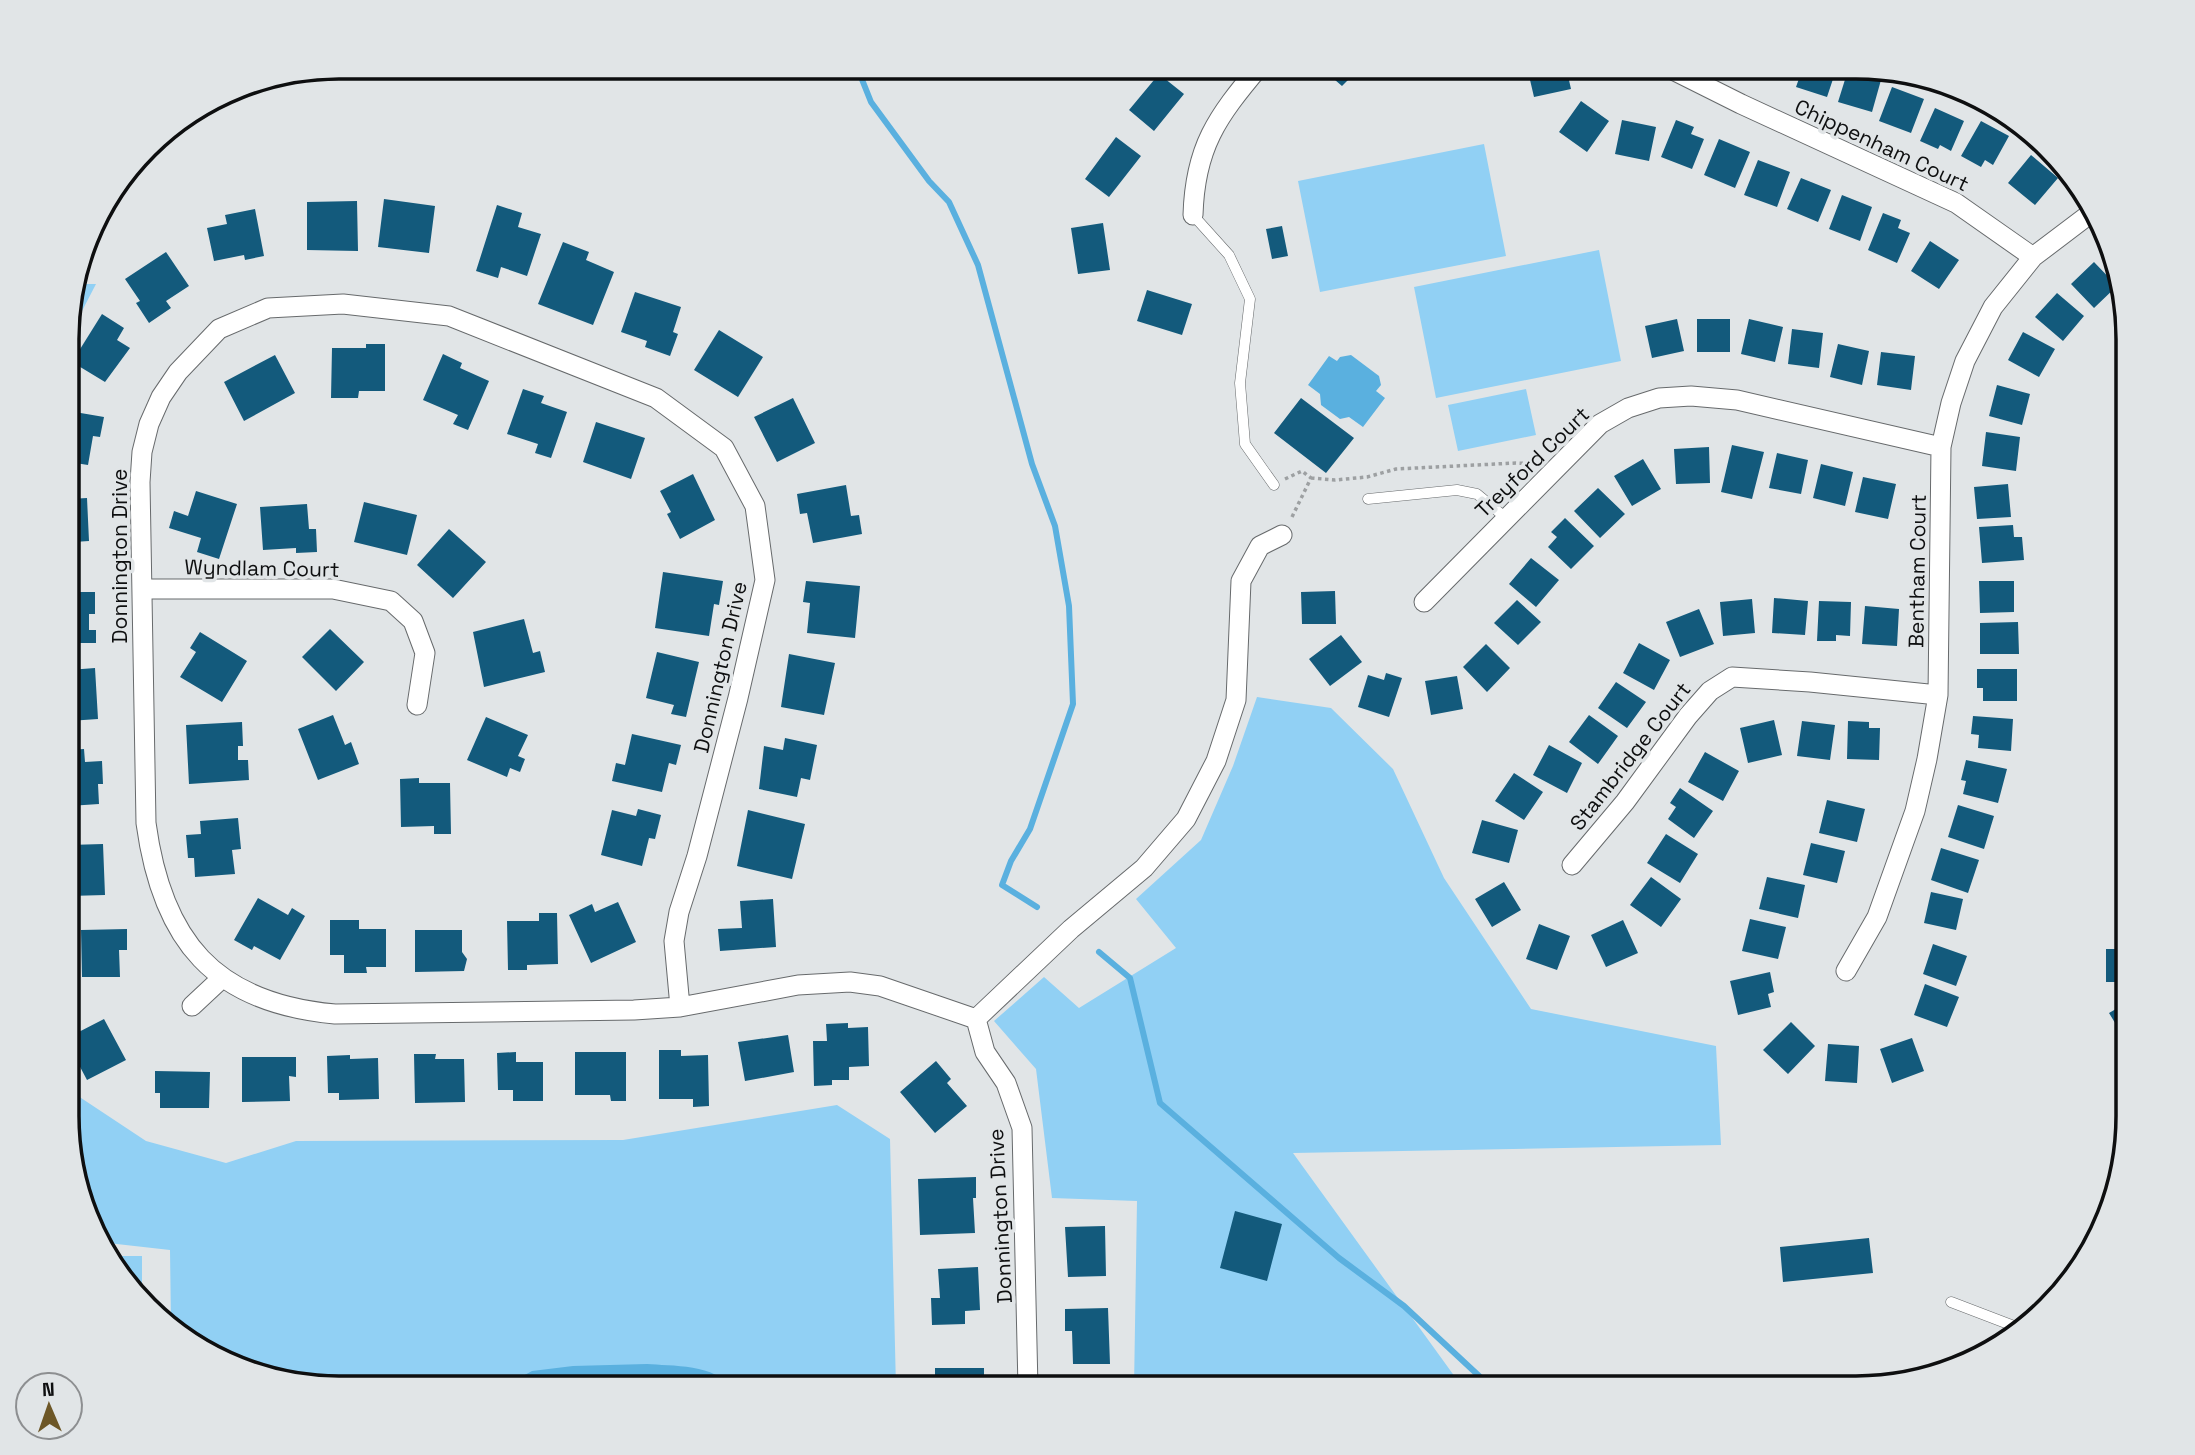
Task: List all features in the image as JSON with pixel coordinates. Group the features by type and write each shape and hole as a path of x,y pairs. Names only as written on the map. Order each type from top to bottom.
{"street":[{"path":"1193,215 1194,183 1213,128 1248,79"},
{"name":"Chippenham Court","path":"1692,79 1956,203 2033,257"},
{"name":"Bentham Court","path":"1846,971 1877,916 1915,811 1938,695 1941,447 1951,403 1965,361 1993,307 2033,257 2086,217"},
{"name":"Donnington Drive","path":"680,1007 674,942 679,912 697,856 738,698 765,580 755,506 724,449 656,398 449,316 343,304 268,308 219,330 178,372 157,406 142,452 140,482 146,823 150,853 165,899 200,959 222,978 275,1004 300,1011 335,1014 634,1010 680,1007 798,985 849,982 880,986 976,1019 985,1052 1006,1083 1022,1128 1028,1376"},
{"name":"Treyford Court","path":"1424,603 1600,425 1628,408 1659,398 1691,396 1737,400 1941,447"},
{"path":"976,1019 1071,929 1144,867 1186,819 1216,761 1236,700 1241,581 1260,546 1282,535"},
{"name":"Wyndlam Court","path":"142,589 333,589 391,601 413,621 425,653 416,705"},
{"name":"Stambridge Court","path":"1572,865 1625,802 1688,716 1710,691 1732,677 1938,695"},
{"path":"192,1006 222,978"}],"lane":[{"path":"1193,215 1229,255 1250,299 1240,383 1245,444 1274,485"},
{"path":"1368,499 1457,490 1477,494 1506,518"},
{"path":"1951,1302 2012,1325"}],"path":[{"path":"1274,485 1301,471 1311,478 1335,480 1367,477 1396,469 1535,464 1542,458"},
{"path":"1282,535 1311,478"}],"shaded area":[{"path":"1484,144 1506,256 1320,292 1298,181"},
{"path":"1599,250 1621,361 1436,398 1414,287"},
{"path":"85,284 96,284 80,315"},
{"path":"1351,355 1379,376 1381,385 1376,391 1385,398 1363,427 1349,417 1340,419 1321,405 1320,394 1308,385 1329,356 1337,361 1340,357"},
{"path":"1526,389 1536,435 1458,451 1448,405"},
{"path":"1257,697 1331,708 1393,769 1444,878 1531,1009 1716,1046 1721,1145 1293,1153 1454,1376 1134,1376 1137,1201 1052,1198 1036,1069 994,1021 1044,977 1079,1008 1176,948 1136,899 1201,840 1233,766"},
{"path":"79,1097 146,1141 226,1163 296,1141 623,1140 837,1105 890,1139 896,1376 304,1374 271,1367 223,1349 194,1333 171,1315 170,1250 113,1244 93,1200 84,1167 79,1134"},
{"path":"119,1256 142,1256 142,1287"},
{"path":"573,1366 680,1366 705,1370 718,1376 523,1376 532,1371"}],"building":[{"path":"1155,79 1165,79 1184,94 1154,131 1129,110"},
{"path":"1334,79 1349,79 1342,86"},
{"path":"1530,79 1569,79 1571,89 1534,97"},
{"path":"1799,79 1833,79 1827,97 1796,87"},
{"path":"1845,79 1881,80 1872,112 1838,102"},
{"path":"1892,87 1924,99 1911,133 1879,121"},
{"path":"1581,101 1609,121 1587,152 1559,132"},
{"path":"1935,108 1964,121 1951,151 1940,145 1938,149 1920,141"},
{"path":"1622,120 1656,127 1649,161 1615,154"},
{"path":"1676,120 1694,127 1691,134 1704,139 1692,169 1661,157"},
{"path":"1981,121 2009,136 1993,165 1985,160 1981,167 1961,156"},
{"path":"1116,137 1141,156 1109,197 1085,179"},
{"path":"1719,139 1750,152 1735,188 1704,175"},
{"path":"2031,155 2058,178 2035,205 2008,183"},
{"path":"1758,160 1790,172 1777,207 1744,195"},
{"path":"1801,178 1831,190 1818,222 1787,209"},
{"path":"1842,195 1872,207 1860,241 1829,229"},
{"path":"384,199 435,206 429,253 378,247"},
{"path":"357,201 358,251 307,250 307,202"},
{"path":"497,205 522,213 518,227 541,234 527,276 501,267 498,278 476,271"},
{"path":"255,209 264,256 245,260 244,255 214,261 207,228 227,224 225,215"},
{"path":"1883,213 1901,220 1898,228 1910,233 1897,263 1868,250"},
{"path":"1103,223 1110,270 1078,274 1071,228"},
{"path":"1282,226 1288,256 1272,259 1266,229"},
{"path":"1930,241 1959,260 1939,289 1911,271"},
{"path":"563,242 589,252 586,260 614,272 593,325 538,304"},
{"path":"166,252 189,286 166,301 171,308 149,323 136,303 140,301 125,279"},
{"path":"2094,262 2108,277 2112,291 2094,308 2071,284"},
{"path":"1147,290 1192,304 1182,335 1137,321"},
{"path":"635,292 681,307 673,332 678,334 670,356 645,347 647,341 621,332"},
{"path":"2057,293 2084,316 2063,341 2035,317"},
{"path":"102,314 124,328 117,340 130,348 105,382 79,366 79,351"},
{"path":"1677,319 1684,351 1652,358 1645,326"},
{"path":"1697,319 1730,319 1730,352 1697,352"},
{"path":"1749,319 1783,327 1775,362 1741,354"},
{"path":"1792,329 1823,333 1819,368 1788,364"},
{"path":"719,330 763,357 738,397 694,370"},
{"path":"2023,332 2055,349 2039,377 2008,360"},
{"path":"366,344 385,344 385,391 359,391 358,398 331,398 332,348 366,348"},
{"path":"1838,344 1869,351 1862,385 1830,377"},
{"path":"1881,352 1915,356 1911,390 1877,385"},
{"path":"443,354 462,363 460,368 489,381 468,430 453,424 458,415 423,400"},
{"path":"275,355 295,393 244,421 224,382"},
{"path":"1997,385 2030,394 2022,425 1989,416"},
{"path":"523,389 544,396 541,403 567,412 551,458 535,453 538,444 507,434"},
{"path":"793,398 815,443 777,462 754,417"},
{"path":"1301,398 1354,438 1326,473 1274,433"},
{"path":"79,413 104,417 100,437 93,436 88,465 79,464"},
{"path":"596,422 645,438 631,479 583,462"},
{"path":"1986,432 2020,437 2016,471 1982,466"},
{"path":"1732,445 1764,452 1752,499 1721,492"},
{"path":"1709,447 1710,483 1676,484 1674,449"},
{"path":"1777,453 1808,460 1801,494 1769,488"},
{"path":"1643,459 1661,489 1632,506 1614,476"},
{"path":"1821,464 1853,472 1845,506 1813,498"},
{"path":"693,474 715,520 680,539 667,514 671,512 660,491"},
{"path":"1863,477 1896,484 1888,519 1855,512"},
{"path":"2008,484 2011,517 1977,519 1974,487"},
{"path":"846,485 851,516 859,515 862,534 813,543 807,513 800,514 797,494"},
{"path":"1598,488 1625,514 1600,538 1574,511"},
{"path":"196,491 237,504 219,559 197,552 201,538 169,528 174,511 188,516"},
{"path":"79,498 87,498 89,541 79,542"},
{"path":"364,502 417,515 407,555 354,542"},
{"path":"307,504 309,529 316,529 317,552 296,553 296,548 263,550 260,507"},
{"path":"1565,518 1594,546 1571,569 1548,547 1557,537 1551,532"},
{"path":"2013,525 2014,537 2022,537 2024,560 1982,563 1979,527"},
{"path":"449,529 486,562 453,598 417,565"},
{"path":"1531,558 1559,580 1536,607 1509,584"},
{"path":"663,572 723,581 719,605 714,604 709,636 655,628"},
{"path":"806,581 860,586 855,638 807,633 810,603 803,602"},
{"path":"1979,581 2014,581 2014,612 1980,613"},
{"path":"1335,591 1336,624 1302,624 1301,592"},
{"path":"79,592 95,592 95,614 89,614 89,630 96,630 96,643 79,643"},
{"path":"1774,598 1808,601 1805,635 1772,633"},
{"path":"1752,599 1755,633 1723,636 1720,602"},
{"path":"1517,600 1541,622 1518,645 1494,623"},
{"path":"1819,601 1851,602 1850,636 1836,635 1836,641 1817,641"},
{"path":"1865,606 1899,609 1897,646 1862,644"},
{"path":"1699,609 1714,644 1680,657 1666,622"},
{"path":"524,619 533,653 540,651 545,672 484,687 473,632"},
{"path":"2018,622 2019,654 1980,654 1980,623"},
{"path":"330,629 364,662 336,691 302,657"},
{"path":"200,632 247,661 222,702 180,677 196,652 190,648"},
{"path":"1341,635 1362,662 1330,686 1309,659"},
{"path":"1639,643 1670,660 1654,690 1623,673"},
{"path":"1486,644 1510,668 1487,692 1463,667"},
{"path":"657,652 699,662 686,717 671,714 674,705 646,698"},
{"path":"789,654 835,663 824,715 781,707"},
{"path":"95,668 98,719 79,720 79,669"},
{"path":"1977,669 2017,669 2017,701 1983,701 1983,688 1977,688"},
{"path":"1386,673 1402,678 1389,717 1358,707 1368,675 1384,680"},
{"path":"1457,676 1463,709 1431,715 1425,681"},
{"path":"1616,682 1646,702 1627,728 1598,708"},
{"path":"333,715 345,745 351,742 359,764 318,780 298,729"},
{"path":"1589,715 1618,736 1598,764 1569,742"},
{"path":"1973,716 2013,719 2011,751 1978,748 1979,735 1971,734"},
{"path":"486,717 528,735 518,756 525,759 520,772 510,768 507,777 467,760"},
{"path":"1774,720 1782,755 1748,763 1740,728"},
{"path":"1802,721 1835,725 1830,760 1797,756"},
{"path":"1848,721 1869,722 1869,728 1880,728 1879,760 1847,759"},
{"path":"242,722 243,746 238,746 238,760 248,760 249,780 189,784 186,725"},
{"path":"632,734 681,745 676,765 669,763 662,792 612,781 616,763 625,765"},
{"path":"785,738 817,745 810,780 801,778 797,797 759,789 764,746 783,750"},
{"path":"1549,745 1582,763 1567,793 1533,775"},
{"path":"79,749 84,749 85,762 102,761 103,784 98,784 99,804 79,805"},
{"path":"1705,752 1739,771 1723,801 1688,782"},
{"path":"1966,760 2007,769 1998,803 1963,794 1966,781 1961,780"},
{"path":"1514,773 1543,792 1524,820 1495,801"},
{"path":"419,778 419,783 450,783 451,834 434,834 434,826 401,827 400,779"},
{"path":"1680,788 1713,811 1694,838 1668,819 1676,807 1670,803"},
{"path":"1827,800 1865,809 1857,842 1819,833"},
{"path":"1958,805 1994,816 1984,849 1948,837"},
{"path":"638,809 661,815 655,839 649,838 642,866 601,855 612,810 636,816"},
{"path":"748,810 805,824 792,879 737,866"},
{"path":"238,818 241,849 232,850 235,874 195,877 194,858 188,858 186,835 201,834 200,821"},
{"path":"1482,820 1518,830 1509,863 1472,853"},
{"path":"1666,834 1698,854 1680,883 1647,863"},
{"path":"1811,843 1845,851 1837,883 1803,875"},
{"path":"103,844 105,895 79,896 79,845"},
{"path":"1941,848 1979,860 1968,893 1931,880"},
{"path":"1651,877 1681,899 1661,927 1630,905"},
{"path":"1767,877 1805,885 1798,918 1759,909"},
{"path":"1504,882 1521,910 1492,927 1475,899"},
{"path":"1931,892 1963,899 1956,930 1924,923"},
{"path":"258,898 288,915 292,908 305,916 280,960 254,946 252,950 234,940"},
{"path":"773,899 776,947 720,951 718,929 742,928 740,901"},
{"path":"618,902 636,942 591,963 569,915 592,904 595,912"},
{"path":"539,913 557,913 558,964 527,965 527,970 508,970 507,921 539,921"},
{"path":"1750,919 1786,927 1778,959 1742,951"},
{"path":"330,920 359,920 359,929 386,929 386,967 366,967 367,973 344,973 344,955 330,955"},
{"path":"1623,920 1638,953 1606,967 1591,935"},
{"path":"1539,924 1570,936 1557,970 1526,959"},
{"path":"127,929 127,950 119,950 120,977 82,977 81,930"},
{"path":"415,930 462,930 462,952 467,959 464,971 415,972"},
{"path":"1933,944 1967,956 1956,986 1923,974"},
{"path":"2106,949 2116,949 2116,982 2106,982"},
{"path":"1770,972 1774,992 1768,994 1771,1007 1738,1015 1730,981"},
{"path":"1925,984 1959,997 1947,1027 1914,1015"},
{"path":"2116,1009 2116,1024 2109,1013"},
{"path":"104,1019 126,1060 87,1080 79,1065 79,1032"},
{"path":"1791,1022 1815,1046 1788,1074 1763,1050"},
{"path":"848,1023 848,1028 868,1027 869,1066 849,1067 849,1080 832,1080 832,1085 814,1086 813,1041 827,1041 826,1024"},
{"path":"788,1035 794,1072 745,1081 738,1042"},
{"path":"1912,1038 1924,1071 1892,1083 1880,1049"},
{"path":"1828,1044 1859,1046 1857,1083 1825,1081"},
{"path":"659,1050 681,1050 681,1056 708,1055 709,1106 693,1107 693,1099 659,1099"},
{"path":"516,1052 516,1062 543,1062 543,1101 513,1101 513,1090 498,1090 497,1053"},
{"path":"575,1052 626,1052 626,1101 611,1101 610,1095 575,1095"},
{"path":"414,1054 436,1054 435,1059 464,1059 465,1102 415,1103"},
{"path":"350,1055 350,1059 378,1058 379,1099 339,1100 339,1093 328,1093 327,1056"},
{"path":"242,1057 296,1057 296,1077 289,1076 290,1101 242,1102"},
{"path":"936,1061 951,1079 947,1083 967,1106 935,1133 900,1092"},
{"path":"155,1071 210,1072 209,1108 160,1108 160,1093 155,1093"},
{"path":"976,1177 976,1198 973,1198 975,1233 920,1235 918,1179"},
{"path":"1235,1211 1282,1224 1267,1281 1220,1268"},
{"path":"1105,1226 1106,1276 1068,1277 1065,1227"},
{"path":"1869,1238 1873,1273 1783,1282 1780,1247"},
{"path":"978,1267 980,1310 965,1311 965,1324 932,1325 931,1298 940,1298 938,1269"},
{"path":"1108,1308 1110,1364 1073,1364 1072,1331 1065,1331 1065,1309"},
{"path":"935,1368 984,1368 984,1376 935,1376"}],"waterway":[{"path":"862,79 871,102 929,181 949,202 978,265 1032,464 1055,526 1069,606 1073,704 1030,829 1011,861 1002,885 1037,907"},
{"path":"1099,952 1130,978 1160,1103 1339,1258 1404,1306 1479,1376"}]}
